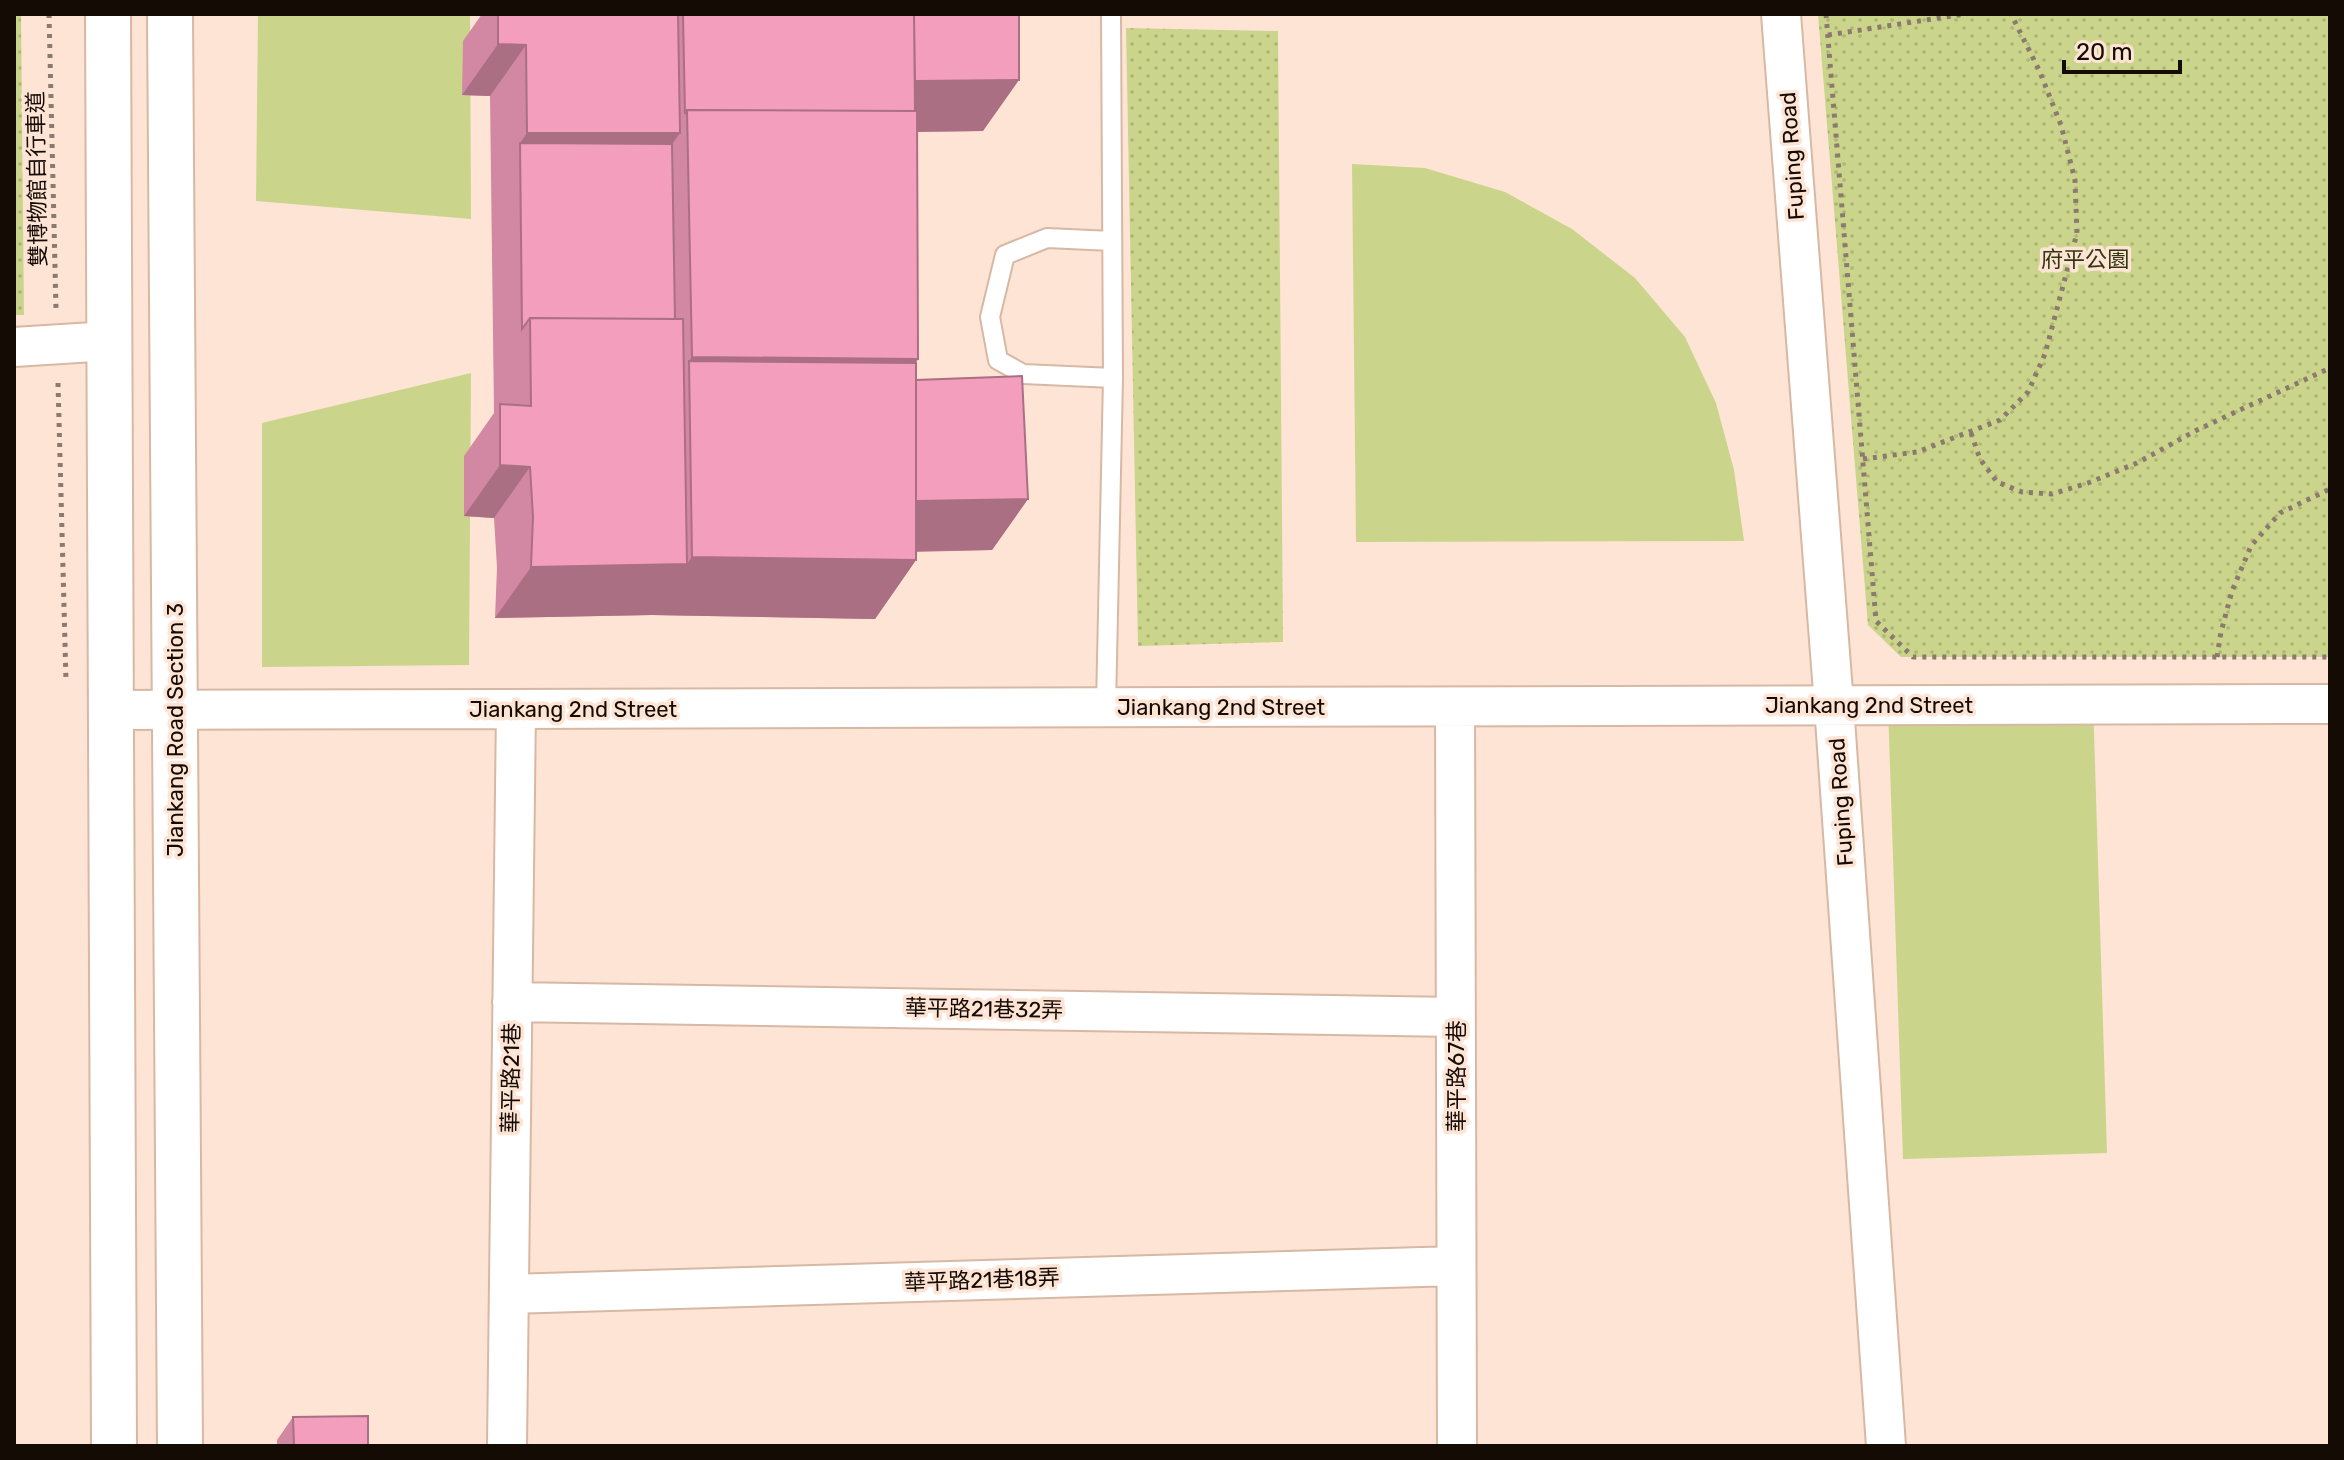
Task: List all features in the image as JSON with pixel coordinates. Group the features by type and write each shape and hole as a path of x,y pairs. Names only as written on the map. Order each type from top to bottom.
{"street":[{"path":"108,14 114,1446"},
{"name":"Jiankang Road Section 3","path":"170,14 180,1446"},
{"name":"Fuping Road","path":"1781,14 1886,1446"},
{"path":"14,347 110,341"},
{"name":"Jiankang 2nd Street","path":"112,710 2330,704"},
{"name":"華平路67巷","path":"1455,707 1457,1446"},
{"name":"華平路21巷","path":"507,1446 516,709"},
{"name":"華平路21巷32弄","path":"512,1002 1455,1017"},
{"name":"華平路21巷18弄","path":"509,1294 1456,1266"}],"lane":[{"path":"1106,707 1113,378 1111,14"},
{"path":"1112,241 1047,238 1005,255 990,317 998,360 1023,374 1113,378"}],"path":[{"name":"雙博物館自行車道","path":"49,14 57,344"},
{"path":"1826,14 1876,621 1913,657 2330,657"},
{"path":"1828,35 1965,14"},
{"path":"1863,459 1917,452 2000,420 2028,392 2045,354 2077,233 2075,180 2061,125 2039,70 2011,14"},
{"path":"1971,432 1980,459 1997,482 2022,492 2052,494 2137,463 2197,430 2330,368"},
{"path":"2217,657 2232,591 2251,546 2280,513 2330,489"}],"green space":[{"path":"14,14 21,14 24,315 14,315"},
{"path":"258,14 470,14 471,219 256,201"},
{"name":"府平公園","path":"1818,14 2330,14 2330,657 1901,657 1868,625"},
{"path":"1126,28 1278,31 1283,642 1138,646"},
{"path":"1352,164 1425,168 1505,192 1572,229 1635,278 1685,337 1716,403 1734,470 1744,541 1356,542"},
{"path":"471,373 469,665 262,667 262,423"},
{"path":"2093,699 2107,1153 1903,1159 1888,706"}],"building":[{"path":"498,14 678,14 680,133 527,133 526,45 498,44"},
{"path":"683,14 914,14 915,111 687,110 685,114"},
{"path":"914,14 1019,14 1019,80 915,81"},
{"path":"687,110 917,111 918,359 692,357"},
{"path":"520,143 672,144 675,319 530,318 522,329"},
{"path":"530,318 683,319 687,564 531,567 533,517 530,467 500,465 500,404 531,406"},
{"path":"689,361 916,363 916,560 692,557"},
{"path":"1022,376 1028,499 916,501 916,380"},
{"path":"368,1416 368,1446 294,1446 293,1417"}]}
